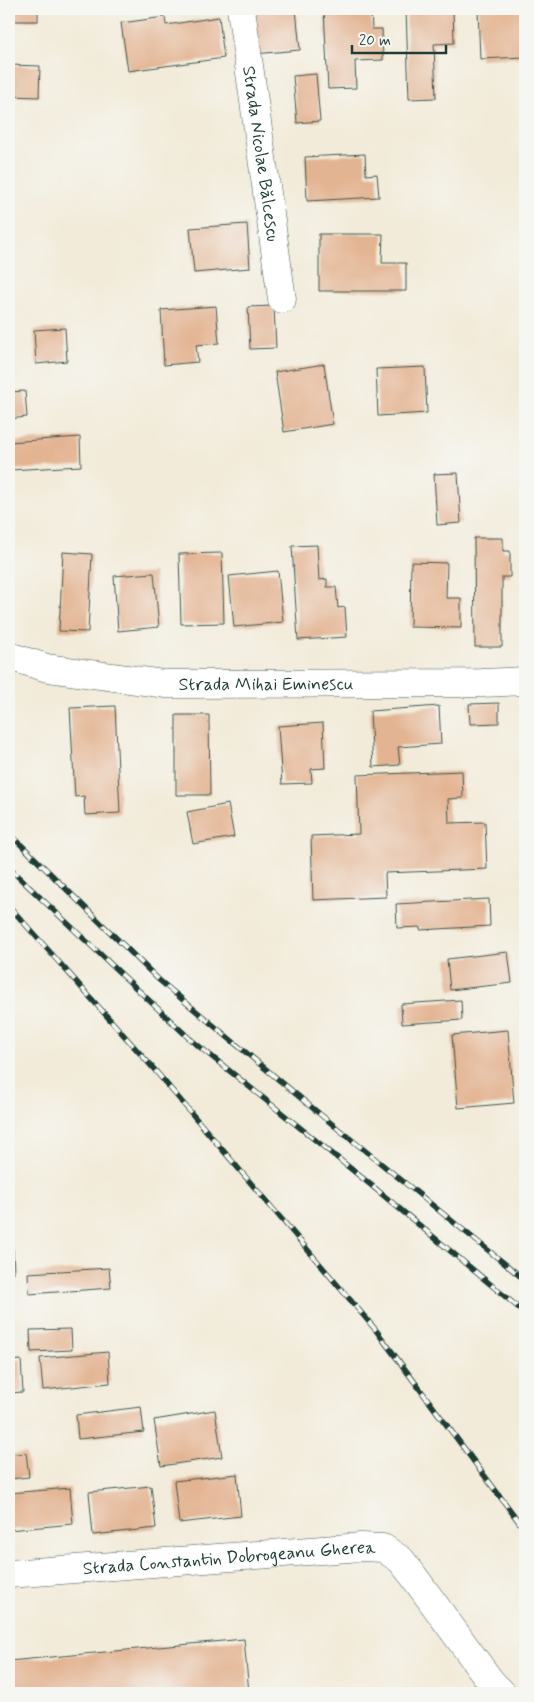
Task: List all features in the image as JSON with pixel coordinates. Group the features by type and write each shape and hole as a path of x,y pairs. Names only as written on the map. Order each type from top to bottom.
{"street":[{"name":"Strada Nicolae Bălcescu","path":"240,9 282,299"},
{"name":"Strada Mihai Eminescu","path":"9,656 47,668 165,684 525,681"},
{"name":"Strada Constantin Dobrogeanu Gherea","path":"9,1574 361,1547 383,1548 401,1560 491,1682 502,1693"}],"building":[{"path":"9,9 38,9 38,21 9,21"},
{"path":"250,9 296,9 300,50 254,54"},
{"path":"324,9 371,9 372,29 382,29 383,60 355,61 356,88 328,89"},
{"path":"406,9 453,9 454,43 434,44 436,98 409,99"},
{"path":"478,9 525,9 525,57 480,59"},
{"path":"165,17 166,25 219,17 224,58 128,71 121,23"},
{"path":"9,65 40,66 39,97 9,96"},
{"path":"316,74 320,121 297,123 293,76"},
{"path":"365,154 366,175 377,174 379,197 307,201 305,157"},
{"path":"247,224 250,268 194,273 190,228"},
{"path":"319,234 383,234 382,263 406,263 406,291 319,291"},
{"path":"216,306 219,343 196,345 198,362 164,365 161,310"},
{"path":"274,306 276,348 250,349 248,307"},
{"path":"65,328 67,361 36,364 34,330"},
{"path":"324,364 333,424 284,432 275,372"},
{"path":"425,367 427,413 378,416 376,369"},
{"path":"25,391 27,417 9,419 9,392"},
{"path":"80,437 81,466 9,470 9,442"},
{"path":"458,473 461,523 437,525 434,474"},
{"path":"474,538 503,538 503,551 510,551 510,577 502,577 502,647 475,647"},
{"path":"317,545 319,580 327,579 327,587 336,587 338,608 345,607 347,637 298,640 292,546"},
{"path":"63,552 92,554 88,632 59,631"},
{"path":"222,553 224,623 181,624 179,554"},
{"path":"411,562 447,563 446,598 461,598 461,628 410,627"},
{"path":"278,571 283,622 234,627 229,576"},
{"path":"154,573 159,627 118,631 114,576"},
{"path":"499,703 499,723 470,724 469,704"},
{"path":"115,706 120,813 85,815 84,796 75,797 70,708"},
{"path":"439,706 441,744 398,747 400,765 373,767 370,711"},
{"path":"176,715 209,715 210,795 176,795"},
{"path":"323,723 325,768 311,769 312,783 282,784 278,726"},
{"path":"462,771 463,798 448,799 449,823 485,822 487,869 385,873 386,897 313,900 311,836 359,834 357,775"},
{"path":"228,804 234,837 193,844 187,812"},
{"path":"489,899 490,926 420,930 420,927 397,928 396,904"},
{"path":"508,952 512,983 450,990 447,959"},
{"path":"461,1000 462,1020 402,1024 401,1004"},
{"path":"508,1030 514,1103 458,1108 452,1035"},
{"path":"9,1249 13,1249 14,1273 9,1273"},
{"path":"109,1268 111,1288 29,1294 28,1273"},
{"path":"71,1329 72,1350 31,1352 30,1330"},
{"path":"108,1352 110,1383 43,1390 40,1358"},
{"path":"21,1360 23,1392 9,1393 9,1361"},
{"path":"141,1407 144,1432 78,1439 76,1415"},
{"path":"215,1410 222,1457 161,1466 154,1420"},
{"path":"26,1453 29,1477 9,1479 9,1455"},
{"path":"237,1474 241,1516 179,1523 174,1481"},
{"path":"151,1486 156,1528 93,1535 89,1492"},
{"path":"70,1488 73,1524 9,1530 9,1493"},
{"path":"244,1639 249,1693 9,1693 9,1661"}],"railway":[{"path":"9,833 159,980 321,1115 525,1280"},
{"path":"9,868 190,1039 371,1185 525,1313"},
{"path":"9,906 153,1068 375,1329 525,1530"}]}
